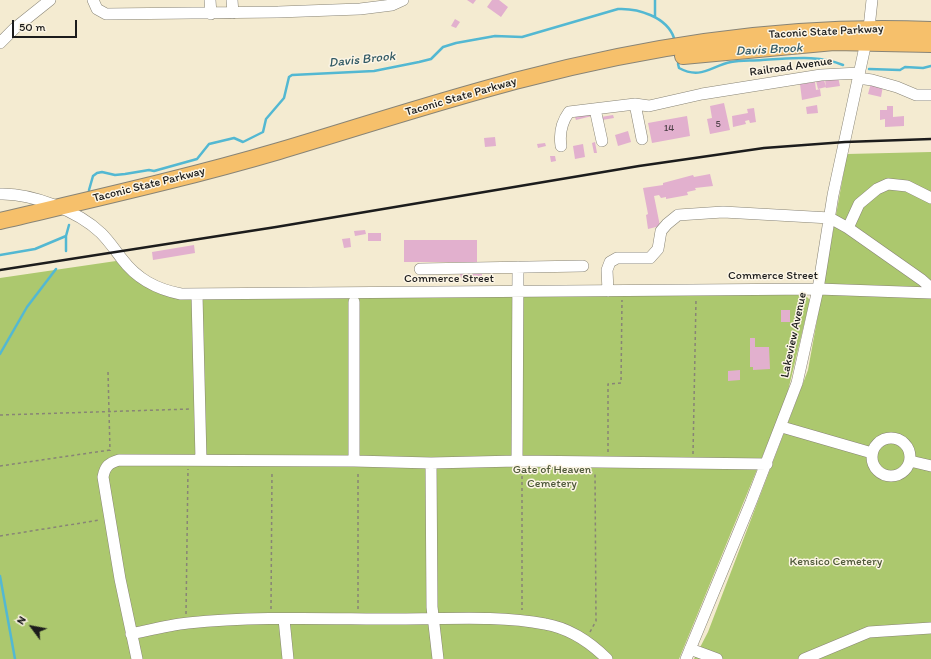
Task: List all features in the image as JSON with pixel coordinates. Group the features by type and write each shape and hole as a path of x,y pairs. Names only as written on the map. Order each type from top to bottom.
{"highway":[{"name":"Taconic State Parkway","path":"0,221 65,211 227,175 499,94 589,72 714,52 807,44 868,35 931,30"},
{"name":"Taconic State Parkway","path":"868,35 931,44"},
{"name":"Taconic State Parkway","path":"0,231 65,211"}],"street":[{"path":"0,43 15,28 50,0"},
{"path":"93,0 96,9 106,14 211,14 360,9 392,5 403,0"},
{"path":"210,0 211,14"},
{"path":"232,0 233,13"},
{"path":"308,0 316,10"},
{"name":"Lakeview Avenue","path":"688,654 782,427 797,383 818,289 833,196 868,35 872,0"},
{"name":"Railroad Avenue","path":"561,146 559,134 569,112 635,104 649,106 702,94 821,75 859,75 916,95 931,95"},
{"path":"635,104 642,139"},
{"path":"595,109 602,141"},
{"path":"848,228 859,204 877,189 888,184 907,186 931,198"},
{"name":"Commerce Street","path":"0,194 25,196 65,211 97,229 128,266 148,283 165,291 181,294 818,289 931,293"},
{"path":"608,291 607,270 610,262 618,258 650,258 658,250 661,231 678,215 723,212 830,218 848,228 922,280 931,288"},
{"path":"420,269 583,266"},
{"path":"518,267 519,461"},
{"path":"197,295 201,460"},
{"path":"354,302 356,461"},
{"path":"782,427 872,453"},
{"path":"891,438 900,440 906,444 910,454 910,461 904,471 891,476 882,474 877,470 872,459 872,453 877,444 884,439 891,438"},
{"path":"137,659 131,634 103,477 105,469 110,463 119,460 356,461 430,463 519,461 693,462 766,464"},
{"path":"910,461 931,466"},
{"path":"430,463 430,536 433,619 438,659"},
{"path":"131,634 186,624 271,619 522,620 546,624 568,632 584,640 607,659"},
{"path":"284,619 288,659"},
{"path":"804,659 869,632 931,628"},
{"path":"688,654 717,659"}],"path":[{"path":"693,462 696,290"},
{"path":"608,462 608,384 621,383 622,291"},
{"path":"108,372 110,463"},
{"path":"0,415 200,408"},
{"path":"0,466 110,450"},
{"path":"186,624 188,461"},
{"path":"271,619 272,461"},
{"path":"356,461 358,619"},
{"path":"519,461 522,620"},
{"path":"584,640 596,621 594,462"},
{"path":"0,536 110,518"}],"green space":[{"name":"Kensico Cemetery","path":"931,152 931,659 694,659 708,632 808,370 847,154"},
{"name":"Gate of Heaven Cemetery","path":"116,261 142,284 157,292 174,298 804,294 810,300 786,399 679,659 0,659 0,278"}],"building":[{"path":"467,0 476,0 473,4"},
{"path":"492,0 499,0 508,7 501,17 487,7"},
{"path":"455,19 460,22 456,28 451,26"},
{"path":"838,77 840,86 826,88 825,79"},
{"path":"824,80 826,87 818,89 816,81"},
{"path":"815,82 816,90 820,89 821,96 802,100 800,84"},
{"path":"871,83 883,86 881,97 868,94"},
{"path":"724,103 730,130 710,134 707,119 712,118 710,106"},
{"path":"817,105 818,113 807,114 806,107"},
{"path":"887,106 893,106 893,117 904,116 904,126 885,127 885,119 880,120 880,110 887,110"},
{"path":"754,108 756,122 750,123 749,120 745,121 746,124 733,127 732,116 748,113 747,109"},
{"path":"591,113 592,116 576,120 575,117"},
{"path":"613,115 614,118 602,120 601,117"},
{"path":"687,116 690,136 652,143 648,123"},
{"path":"628,131 631,142 618,146 615,135"},
{"path":"495,137 496,146 485,147 484,138"},
{"path":"595,142 597,153 594,153 592,143"},
{"path":"545,143 546,146 538,148 537,144"},
{"path":"583,144 585,157 575,159 573,146"},
{"path":"550,156 555,156 556,161 551,162"},
{"path":"710,174 713,186 695,188 696,190 687,192 688,195 666,199 666,197 661,198 659,195 654,196 660,226 648,229 646,215 648,214 643,188 663,185 663,183 693,175 694,177"},
{"path":"365,230 366,234 355,236 354,231"},
{"path":"368,233 381,233 381,241 368,241"},
{"path":"350,238 351,247 344,248 342,239"},
{"path":"404,240 477,240 477,262 404,262"},
{"path":"194,245 195,253 153,260 152,252"},
{"path":"460,274 470,274 470,277 461,278"},
{"path":"472,274 482,274 482,278 472,278"},
{"path":"781,310 790,310 790,322 781,322"},
{"path":"750,338 755,338 755,347 769,347 770,369 753,370 753,367 750,367"},
{"path":"740,370 740,380 728,381 728,371"}],"waterway":[{"path":"655,0 655,17"},
{"name":"Davis Brook","path":"89,190 93,176 97,173 102,172 115,175 149,170 154,171 197,159 209,144 234,138 243,142 263,132 266,119 284,98 289,77 292,75 374,71 419,62 431,59 443,47 456,43 495,36 522,37 618,9 634,10 651,15 665,24 674,38"},
{"name":"Davis Brook","path":"678,64 679,68 694,73 706,71 731,62 793,58 823,59 843,65"},
{"name":"Davis Brook","path":"869,69 900,70 905,67 923,68 931,66"},
{"name":"Davis Brook","path":"66,251 66,236 69,225"},
{"path":"0,255 35,249 66,236"},
{"name":"Davis Brook","path":"0,354 27,307 56,269"},
{"name":"Davis Brook","path":"0,576 15,659"}],"railway":[{"path":"0,270 276,227 639,166 764,148 845,142 931,139"}]}
